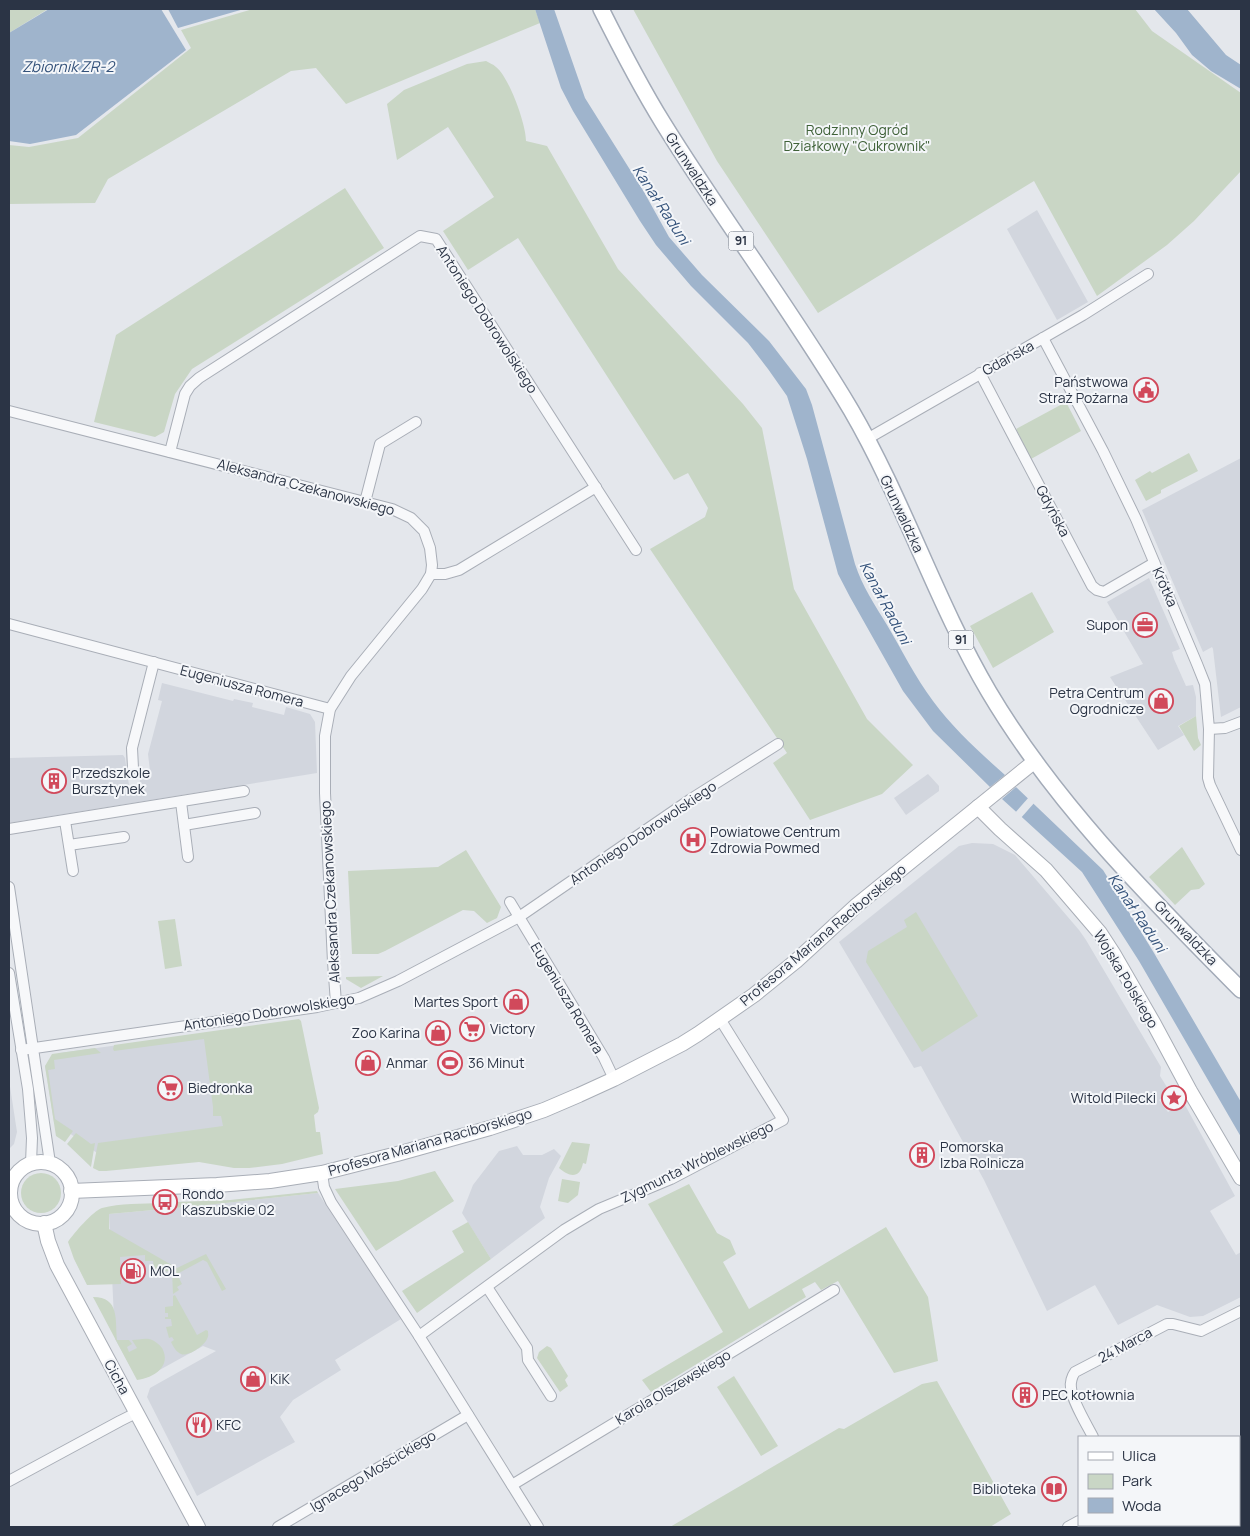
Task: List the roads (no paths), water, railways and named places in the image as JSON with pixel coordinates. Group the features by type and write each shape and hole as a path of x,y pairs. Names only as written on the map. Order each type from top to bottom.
{"main road":[{"name":"Grunwaldzka","path":"601,9 661,120 697,177 823,363 867,439 968,653 990,693 1035,761 1078,817 1119,865 1241,990"},
{"name":"Profesora Mariana Raciborskiego","path":"72,1191 217,1185 270,1181 322,1173 490,1128 544,1110 614,1079 682,1044 754,995 796,961 857,906 1035,761"},
{"name":"Wojska Polskiego","path":"978,806 1000,829 1046,870 1100,933 1241,1178"},
{"path":"31,1163 50,1163 59,1168 70,1182 72,1191 70,1200 67,1209 53,1221 44,1223 34,1222 16,1212 9,1193 16,1174 22,1168 31,1163"},
{"name":"Cicha","path":"44,1223 48,1241 58,1264 198,1527"}],"street":[{"name":"Antoniego Dobrowolskiego","path":"170,452 185,394 190,386 199,378 420,236 436,239 636,550"},
{"name":"Gdańska","path":"867,439 1043,338 1148,274"},
{"name":"Krótka","path":"1043,338 1103,451 1136,519 1204,684 1209,729 1208,772 1210,785 1241,850"},
{"name":"Gdyńska","path":"980,373 1092,586 1104,592 1154,563"},
{"name":"Aleksandra Czekanowskiego","path":"9,411 365,502 402,513 424,531 432,556 431,574 412,601 351,676 330,709 325,736 326,793 336,1003"},
{"path":"365,502 380,444 416,422"},
{"path":"431,574 445,574 459,570 596,487"},
{"name":"Eugeniusza Romera","path":"9,624 330,709"},
{"path":"133,768 132,748 154,662"},
{"path":"1209,729 1225,728 1241,722"},
{"name":"Antoniego Dobrowolskiego","path":"21,1050 359,998 398,981 519,917 677,808 778,744"},
{"path":"9,829 244,791"},
{"path":"181,802 188,857"},
{"path":"184,825 255,813"},
{"path":"65,821 73,871"},
{"path":"69,845 124,837"},
{"path":"9,887 11,911 50,1163"},
{"name":"Eugeniusza Romera","path":"510,902 604,1058 614,1079"},
{"path":"9,973 28,1089 32,1138 31,1163"},
{"name":"Zygmunta Wróblewskiego","path":"419,1336 564,1230 599,1209 671,1178 783,1120 720,1019"},
{"path":"322,1173 324,1188 331,1202 419,1336 538,1527"},
{"path":"487,1287 527,1348 528,1360 551,1396"},
{"name":"Karola Olszewskiego","path":"512,1486 834,1290"},
{"name":"24 Marca","path":"1092,1436 1070,1388 1072,1377 1078,1370 1167,1324 1200,1331 1241,1311"},
{"path":"9,1481 136,1413"},
{"name":"Ignacego Mościckiego","path":"278,1527 468,1415"}],"water":[{"name":"Zbiornik ZR-2","path":"49,9 161,9 186,50 76,135 30,144 9,141 9,33"},
{"path":"168,9 244,9 178,28"},
{"path":"535,9 554,9 585,98 644,192 669,237 702,275 769,341 806,389 861,580 926,692 976,749 1005,775 990,787 933,731 903,691 838,574 807,459 787,396 748,343 691,286 656,245 640,221 561,88"},
{"path":"1154,9 1187,9 1226,55 1241,65 1241,89 1211,71 1192,55 1176,33"},
{"path":"1016,787 1103,870 1241,1102 1241,1137 1139,961 1082,872 1002,799"}],"place":[{"name":"Państwowa Straż Pożarna","path":"1146,390"},
{"name":"Supon","path":"1145,625"},
{"name":"Petra Centrum Ogrodnicze","path":"1161,701"},
{"name":"Przedszkole Bursztynek","path":"54,781"},
{"name":"Powiatowe Centrum Zdrowia Powmed","path":"693,840"},
{"name":"Martes Sport","path":"516,1002"},
{"name":"Victory","path":"472,1029"},
{"name":"Zoo Karina","path":"438,1033"},
{"name":"Anmar","path":"368,1063"},
{"name":"36 Minut","path":"450,1063"},
{"name":"Biedronka","path":"170,1088"},
{"name":"Witold Pilecki","path":"1174,1098"},
{"name":"Pomorska Izba Rolnicza","path":"922,1155"},
{"name":"Rondo Kaszubskie 02","path":"165,1202"},
{"name":"MOL","path":"133,1271"},
{"name":"KiK","path":"253,1379"},
{"name":"PEC kotłownia","path":"1025,1395"},
{"name":"KFC","path":"199,1425"},
{"name":"Biblioteka","path":"1054,1489"}],"park label":[{"name":"Rodzinny Ogród Działkowy \"Cukrownik\"","path":"857,138"}],"water label":[{"name":"Kanał Raduni","path":"661,205"},
{"name":"Kanał Raduni","path":"885,603"},
{"name":"Kanał Raduni","path":"1137,913"}]}
